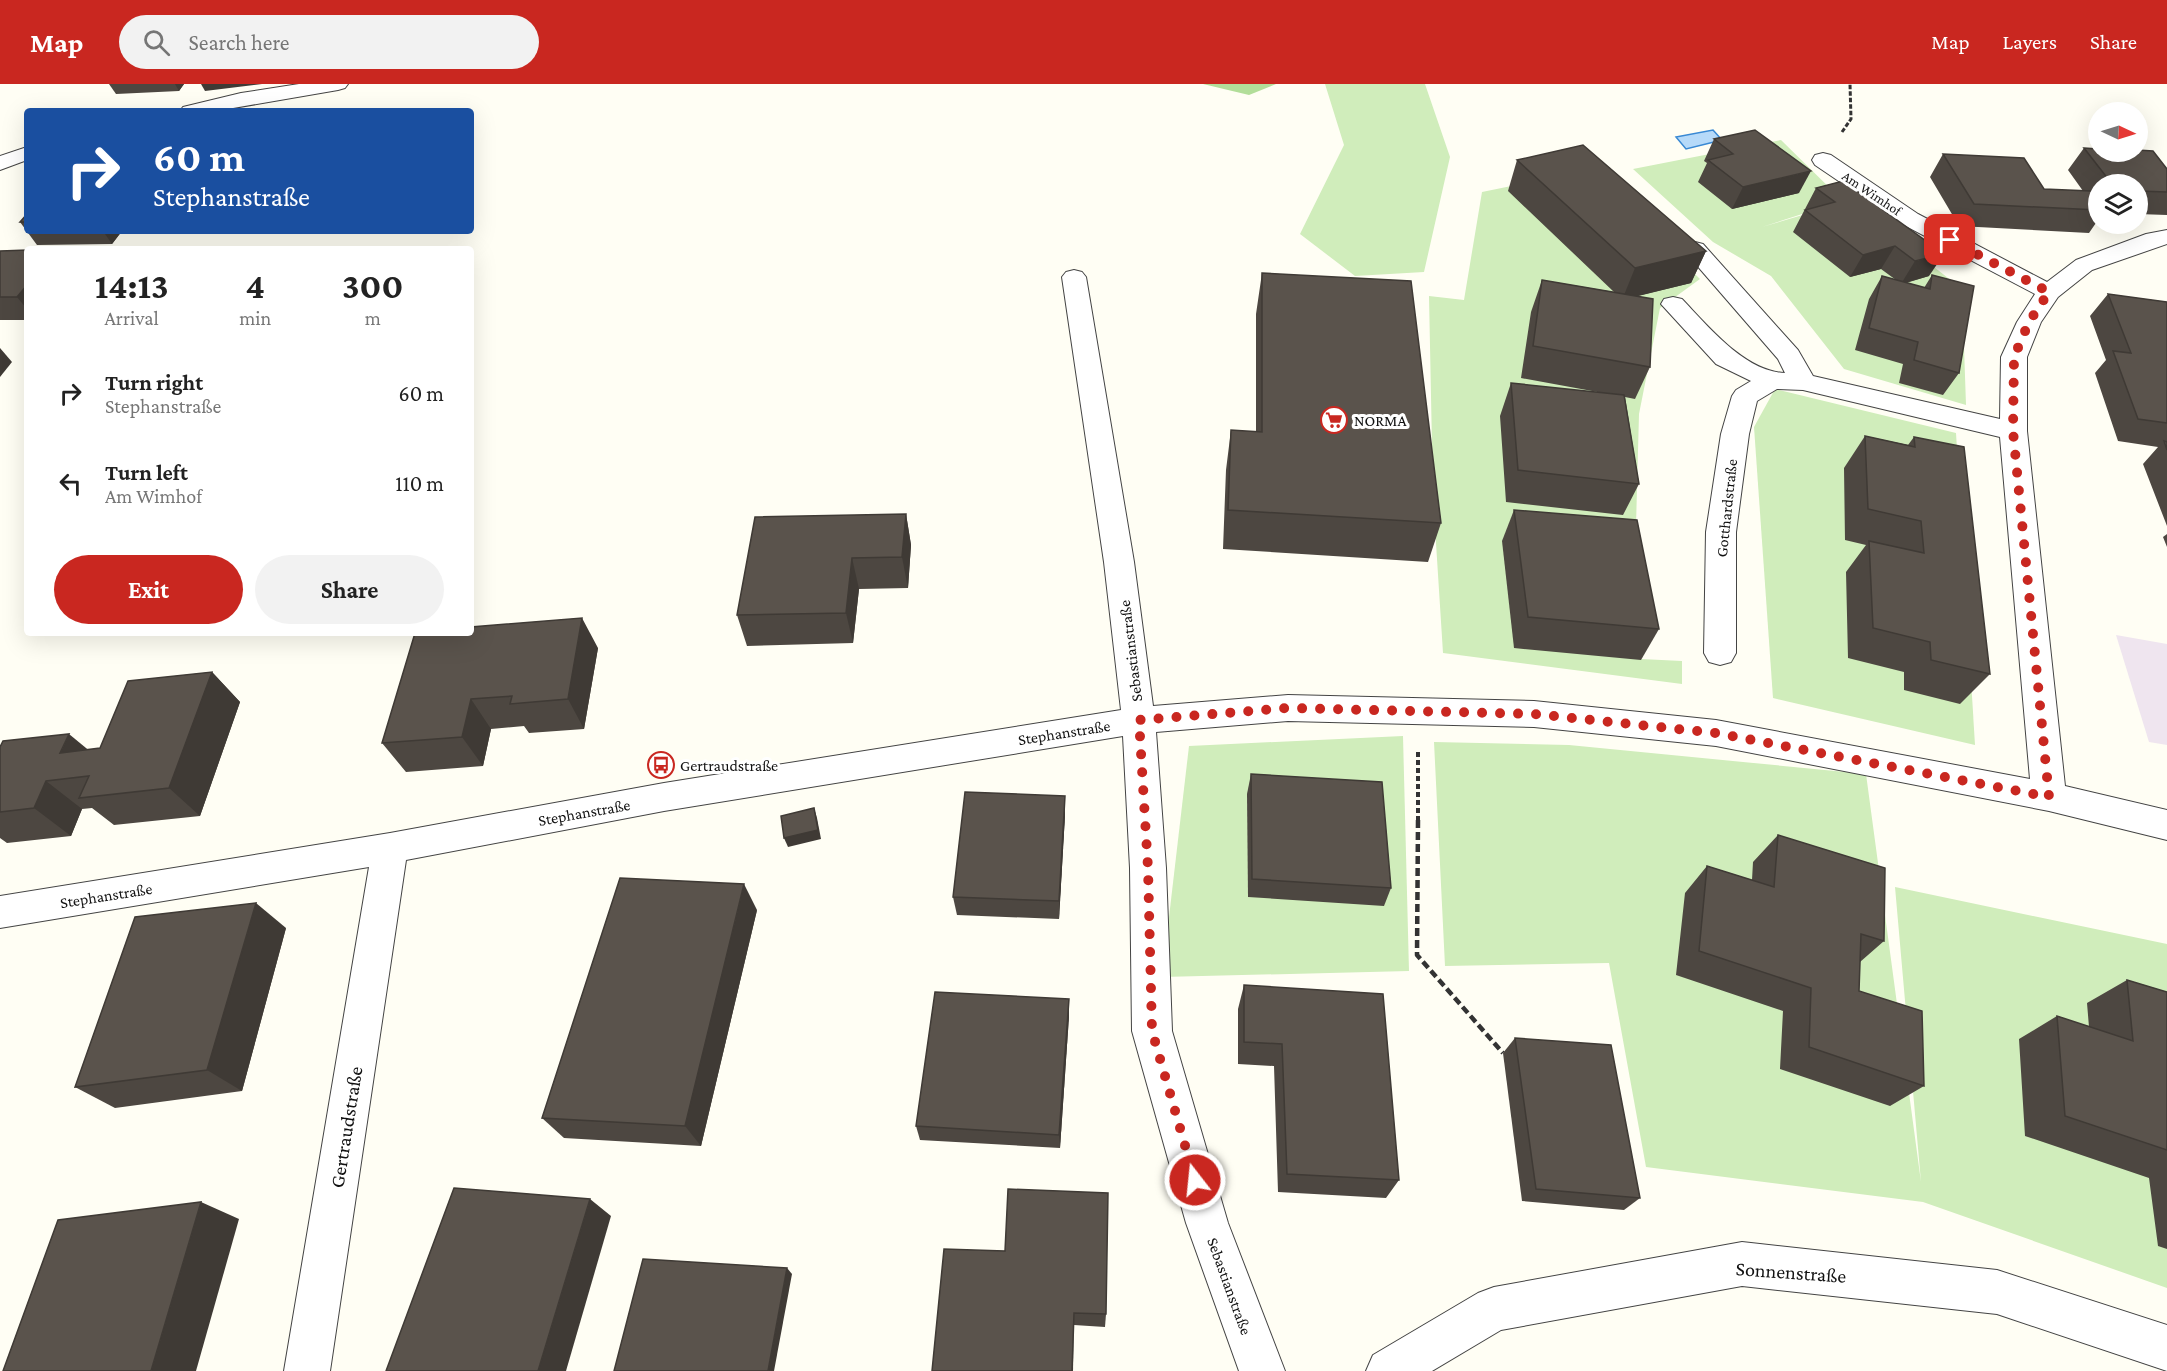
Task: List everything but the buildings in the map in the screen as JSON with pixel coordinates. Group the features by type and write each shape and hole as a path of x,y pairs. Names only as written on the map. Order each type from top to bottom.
{"street":[{"path":"203,108 241,99 338,84"},
{"path":"0,163 24,154"},
{"name":"Am Wimhof","path":"1823,160 1910,219 2049,292"},
{"path":"2049,797 2013,431 2014,357 2029,322 2049,292 2084,265 2154,239 2167,237"},
{"path":"1695,249 1789,356 1803,382"},
{"name":"Sebastianstraße","path":"1074,277 1119,562 1139,720 1148,868 1152,1031 1207,1222 1262,1371"},
{"path":"1674,304 1725,358 1772,381 1803,382 2013,431"},
{"name":"Gotthardstraße","path":"1720,653 1721,532 1735,434 1745,396 1772,381"},
{"name":"Stephanstraße","path":"0,912 390,848 653,799 1139,720 1288,708 1534,714 1716,733 2049,797 2167,825"},
{"name":"Gertraudstraße","path":"308,1371 390,848"},
{"name":"Sonnenstraße","path":"1389,1371 1494,1309 1742,1264 1997,1292 2167,1348"}],"path":[{"path":"1823,160 1851,119 1850,84"},
{"path":"1418,711 1417,955 1503,1053"}],"shaded area":[{"path":"2116,635 2167,644 2167,745 2149,742"}],"green space":[{"path":"1203,84 1276,84 1249,95"},
{"path":"1325,84 1425,84 1450,157 1424,272 1355,276 1300,234 1344,145"},
{"path":"1781,140 1843,201 1762,227 1850,201 1962,289 1966,405 1844,369 1771,276 1713,242 1633,169"},
{"path":"1590,170 1700,279 1660,308 1639,414 1636,526 1641,659 1682,661 1682,684 1443,653 1433,496 1429,296 1464,300 1482,192"},
{"path":"1775,389 1956,433 1975,745 1773,698 1754,427"},
{"path":"1403,736 1409,971 1162,977 1189,746"},
{"path":"1434,742 1569,745 1866,774 1921,1182 1895,887 2167,944 2167,1288 1923,1202 1646,1167 1609,963 1445,966"}],"water":[{"path":"1713,130 1722,140 1686,149 1676,137"}],"place":[{"name":"NORMA","path":"1334,420"},
{"name":"Gertraudstraße","path":"661,765"}],"route":[{"path":"1195,1180 1152,1031 1148,868 1139,720 1288,708 1534,714 1716,733 2049,797 2013,431 2014,357 2029,322 2049,292 1950,240"}]}
